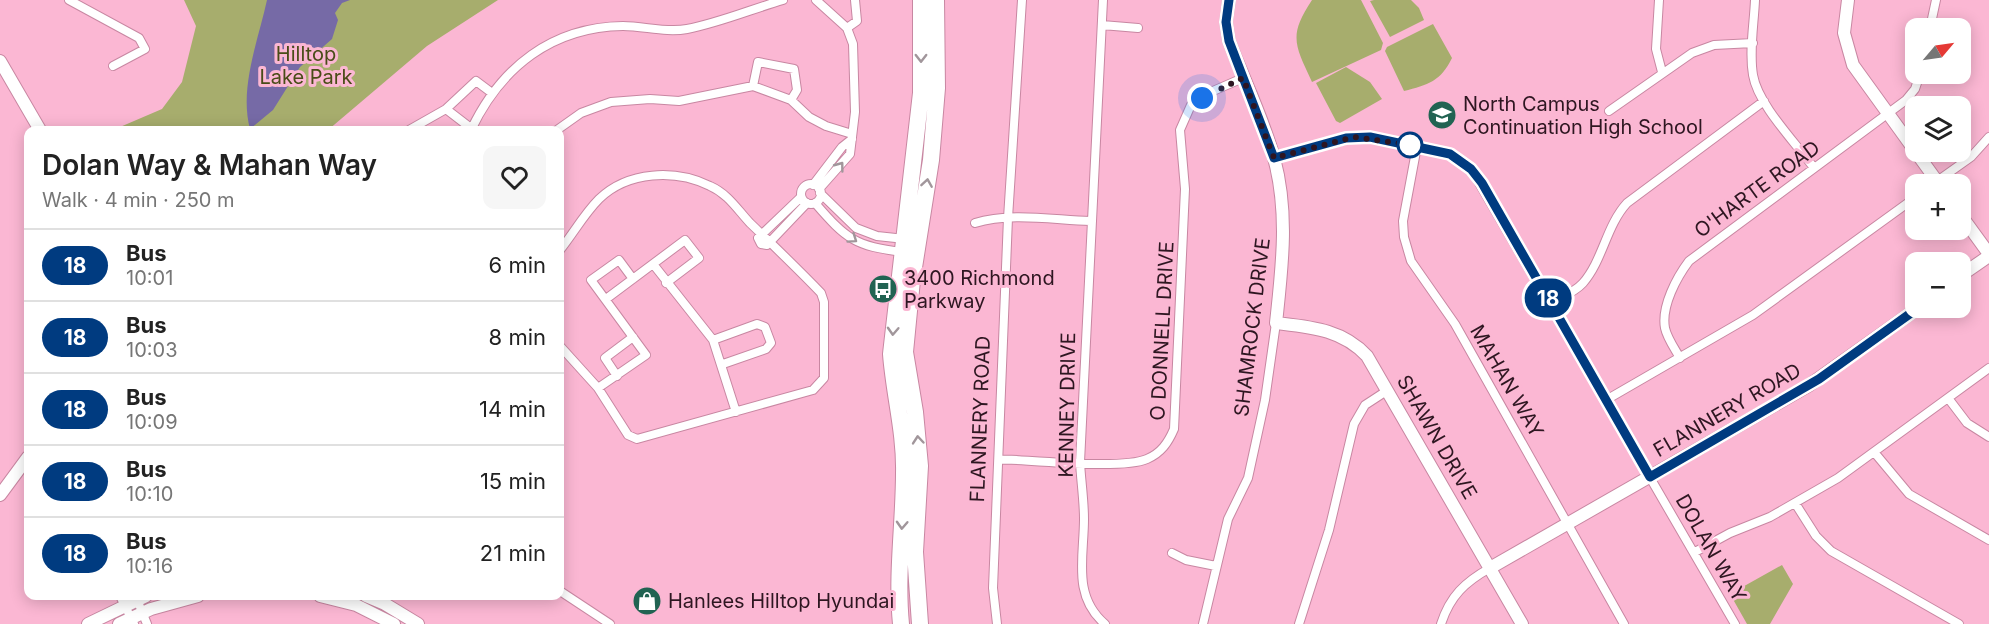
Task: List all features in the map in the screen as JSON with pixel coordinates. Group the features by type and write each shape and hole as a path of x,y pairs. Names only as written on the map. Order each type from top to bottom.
{"highway":[{"path":"920,624 915,552 920,466 915,412 905,352 921,93 921,0"},
{"path":"901,624 899,587 904,442 893,387 891,354 910,246 931,160 937,88 936,0"}],"street":[{"path":"69,0 139,38 145,49 113,66"},
{"path":"474,126 492,93 534,51 559,38 587,29 624,26 686,29 783,0"},
{"path":"771,242 850,154 855,112 853,44 847,28 816,0"},
{"path":"847,28 856,21 855,0"},
{"name":"FLANNERY ROAD","path":"997,624 993,588 1008,218 1022,0"},
{"name":"KENNEY DRIVE","path":"1103,0 1090,221 1080,462 1084,518 1081,576 1092,612 1105,624"},
{"name":"SHAMROCK DRIVE","path":"1203,624 1228,519 1248,478 1265,400 1276,323 1284,238 1282,198 1274,158 1229,41 1226,22 1229,0"},
{"path":"1659,0 1656,49 1662,72"},
{"path":"1755,0 1753,75 1764,101 1814,168"},
{"path":"1848,0 1844,33 1849,57 1929,174"},
{"path":"1932,18 1936,0"},
{"path":"1102,26 1138,28"},
{"path":"1609,111 1662,72 1698,50 1724,43 1753,42"},
{"path":"0,61 38,126"},
{"path":"753,86 758,62 794,69 796,90 791,100"},
{"name":"O DONNELL DRIVE","path":"999,459 1132,463 1158,454 1169,442 1174,429 1185,189 1180,130 1191,105 1213,91 1243,78"},
{"path":"416,126 446,109 476,81 492,93"},
{"name":"O'HARTE ROAD","path":"1680,358 1666,333 1664,322 1673,290 1686,265 1698,252 1912,95 1916,84"},
{"path":"563,126 581,113 611,102 650,99 679,101 753,86 791,100 809,117 852,136"},
{"path":"1551,303 1584,282 1618,214 1633,197 1764,101"},
{"path":"446,109 467,126"},
{"path":"1949,174 1971,157 1989,136"},
{"name":"DOLAN WAY","path":"1274,158 1354,137 1417,146 1450,154 1475,173 1736,624"},
{"name":"MAHAN WAY","path":"1417,146 1403,221 1404,237 1411,261 1455,324 1624,624"},
{"path":"564,245 599,199 637,178 663,174 687,178 711,186 729,198 821,293 824,302 824,378 813,390 637,439 628,435 598,388 564,350"},
{"path":"804,187 818,189 856,228 910,246 870,248 855,242 808,201 804,187"},
{"path":"762,234 783,214 808,201"},
{"path":"1606,400 1753,315 1905,205"},
{"path":"783,214 790,221"},
{"path":"975,223 988,219 1008,218 1090,221"},
{"path":"1971,230 1989,255 1971,268"},
{"path":"606,299 685,240 699,258 666,283"},
{"path":"598,388 646,356 591,280 619,260 633,279"},
{"path":"652,264 713,340 723,364 736,412"},
{"name":"FLANNERY ROAD","path":"1441,624 1455,594 1466,583 1819,379 1905,317"},
{"name":"SHAWN DRIVE","path":"1276,323 1320,329 1351,342 1371,361 1522,624"},
{"path":"713,340 757,324 765,327 771,343 766,349 723,364"},
{"path":"617,376 605,358 633,337"},
{"path":"1695,552 1730,533 1764,520 1838,478 1989,368"},
{"path":"1299,624 1329,530 1354,424 1365,405 1388,390"},
{"path":"1948,398 1967,423 1989,437"},
{"path":"1874,452 1894,480 1910,494 1989,540"},
{"path":"0,495 24,469"},
{"path":"1795,503 1816,536 1831,551 1959,624"},
{"path":"1172,554 1186,560 1216,566"},
{"path":"564,594 610,624"},
{"path":"140,600 145,618"},
{"path":"119,624 145,618 188,600"},
{"path":"336,600 356,605 394,624"},
{"path":"376,600 418,624"},
{"path":"88,624 122,601 132,621"}],"green space":[{"name":"Hilltop Lake Park","path":"184,0 498,0 427,46 333,126 122,126 162,109 182,82 196,26"},
{"path":"1312,0 1361,0 1383,43 1381,50 1312,82 1298,49 1297,32 1304,12"},
{"path":"1411,0 1419,8 1424,20 1390,37 1370,1"},
{"path":"1433,24 1452,58 1448,66 1433,81 1404,91 1385,51 1387,47"},
{"path":"1346,67 1370,82 1382,99 1340,123 1336,121 1316,83"},
{"path":"1782,565 1793,584 1770,624 1747,624 1730,594"}],"shaded area":[{"path":"267,0 350,0 342,3 335,13 338,20 332,39 300,67 273,110 254,126 249,126 247,113 248,81"}],"bus line":[{"name":"18","path":"1229,0 1226,22 1229,41 1274,158 1329,142 1362,136 1444,152 1466,164 1482,183 1650,477 1819,379 1905,317"}],"place":[{"name":"North Campus Continuation High School","path":"1442,115"},
{"name":"3400 Richmond Parkway","path":"883,289"},
{"name":"Hanlees Hilltop Hyundai","path":"647,601"}],"route":[{"path":"1202,98 1243,78 1274,158 1310,147 1362,136 1410,145"}]}
